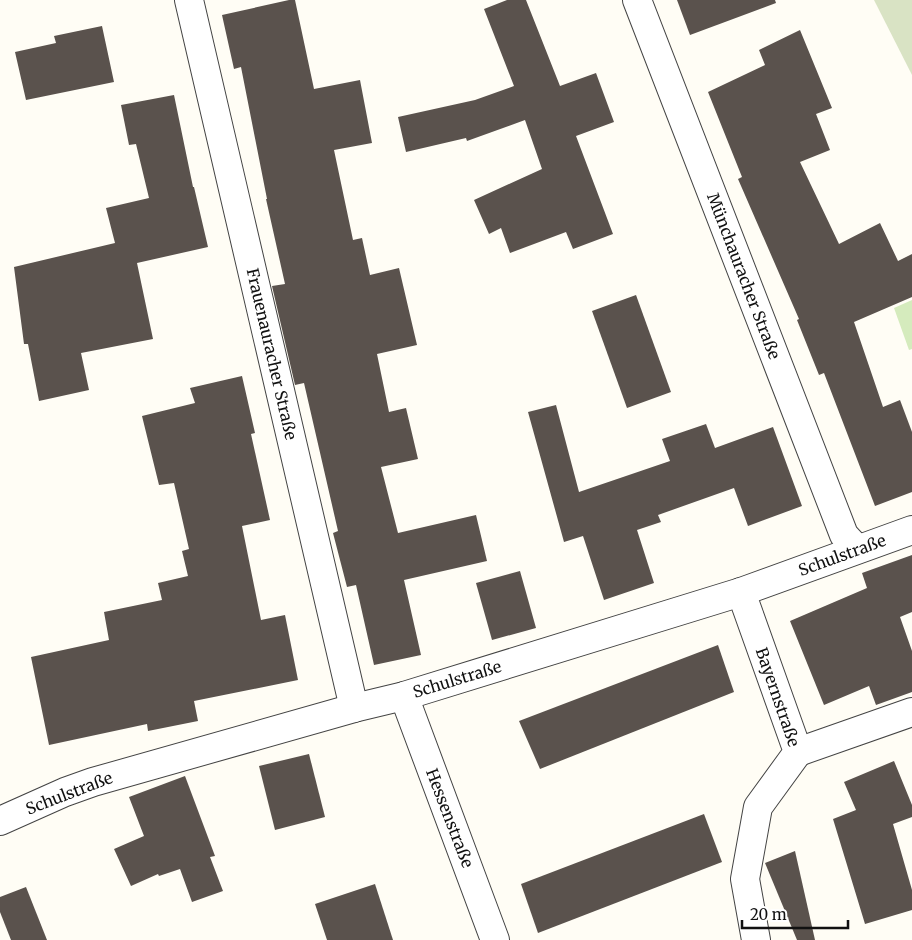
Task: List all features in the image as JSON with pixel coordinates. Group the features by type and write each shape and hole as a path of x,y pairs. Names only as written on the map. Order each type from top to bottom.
{"street":[{"name":"Frauenauracher Straße","path":"190,0 354,708"},
{"name":"Münchauracher Straße","path":"637,0 844,535 857,549"},
{"name":"Schulstraße","path":"0,820 93,782 354,708 404,696 741,592 912,530"},
{"name":"Bayernstraße","path":"741,592 798,752 758,807 745,879 756,940"},
{"name":"Hessenstraße","path":"404,696 495,940"},
{"path":"798,752 912,712"}],"green space":[{"path":"874,0 912,0 912,75"},
{"path":"912,300 912,349 909,350 894,308"}],"building":[{"path":"295,0 314,89 360,80 372,143 334,150 353,240 362,238 370,275 399,268 417,345 377,354 389,412 406,408 418,459 381,467 398,533 476,515 487,561 404,580 421,655 374,665 356,585 347,587 333,533 338,531 304,383 295,385 272,286 285,284 266,199 241,67 234,69 222,15"},
{"path":"507,0 526,0 560,86 596,73 614,122 576,136 613,234 573,249 566,232 510,253 501,228 489,234 474,200 542,169 525,120 467,141 466,138 406,152 398,117 475,100 514,86 484,9"},
{"path":"677,0 775,0 776,3 690,35"},
{"path":"102,26 114,82 26,100 15,52 56,43 54,36"},
{"path":"800,30 832,108 816,114 830,150 800,162 839,244 880,223 898,261 912,254 912,297 854,322 883,407 900,400 912,432 912,492 875,506 824,373 819,375 797,320 799,319 738,179 742,177 708,92 765,65 759,50"},
{"path":"174,95 193,187 208,247 137,263 153,339 81,353 89,390 39,401 28,344 24,344 14,267 115,243 106,208 149,198 136,144 129,145 121,105"},
{"path":"636,295 671,392 627,408 592,311"},
{"path":"242,376 255,433 251,434 270,520 242,526 261,620 285,615 298,680 194,701 198,721 148,731 147,724 49,745 31,657 109,640 104,612 162,600 158,583 188,576 182,551 189,549 174,483 159,485 142,416 195,403 190,388"},
{"path":"556,405 579,492 670,461 662,439 706,424 715,448 773,427 802,506 748,526 734,488 658,515 661,522 637,530 654,583 604,600 583,536 564,542 528,412"},
{"path":"912,555 912,612 900,617 912,651 912,692 876,705 869,686 824,705 790,621 867,588 862,573"},
{"path":"520,571 536,628 492,640 476,583"},
{"path":"718,645 734,692 540,769 519,721"},
{"path":"309,754 325,817 275,830 259,766"},
{"path":"894,761 912,805 912,817 893,824 912,890 912,910 865,924 833,819 856,810 844,782"},
{"path":"185,776 215,856 210,857 223,891 192,902 180,869 159,876 158,874 131,886 114,849 144,836 129,797"},
{"path":"704,814 722,862 538,933 521,884"},
{"path":"795,851 815,940 797,940 765,863"},
{"path":"375,884 393,940 327,940 315,904"},
{"path":"26,887 47,940 11,940 0,912 0,897"}]}
